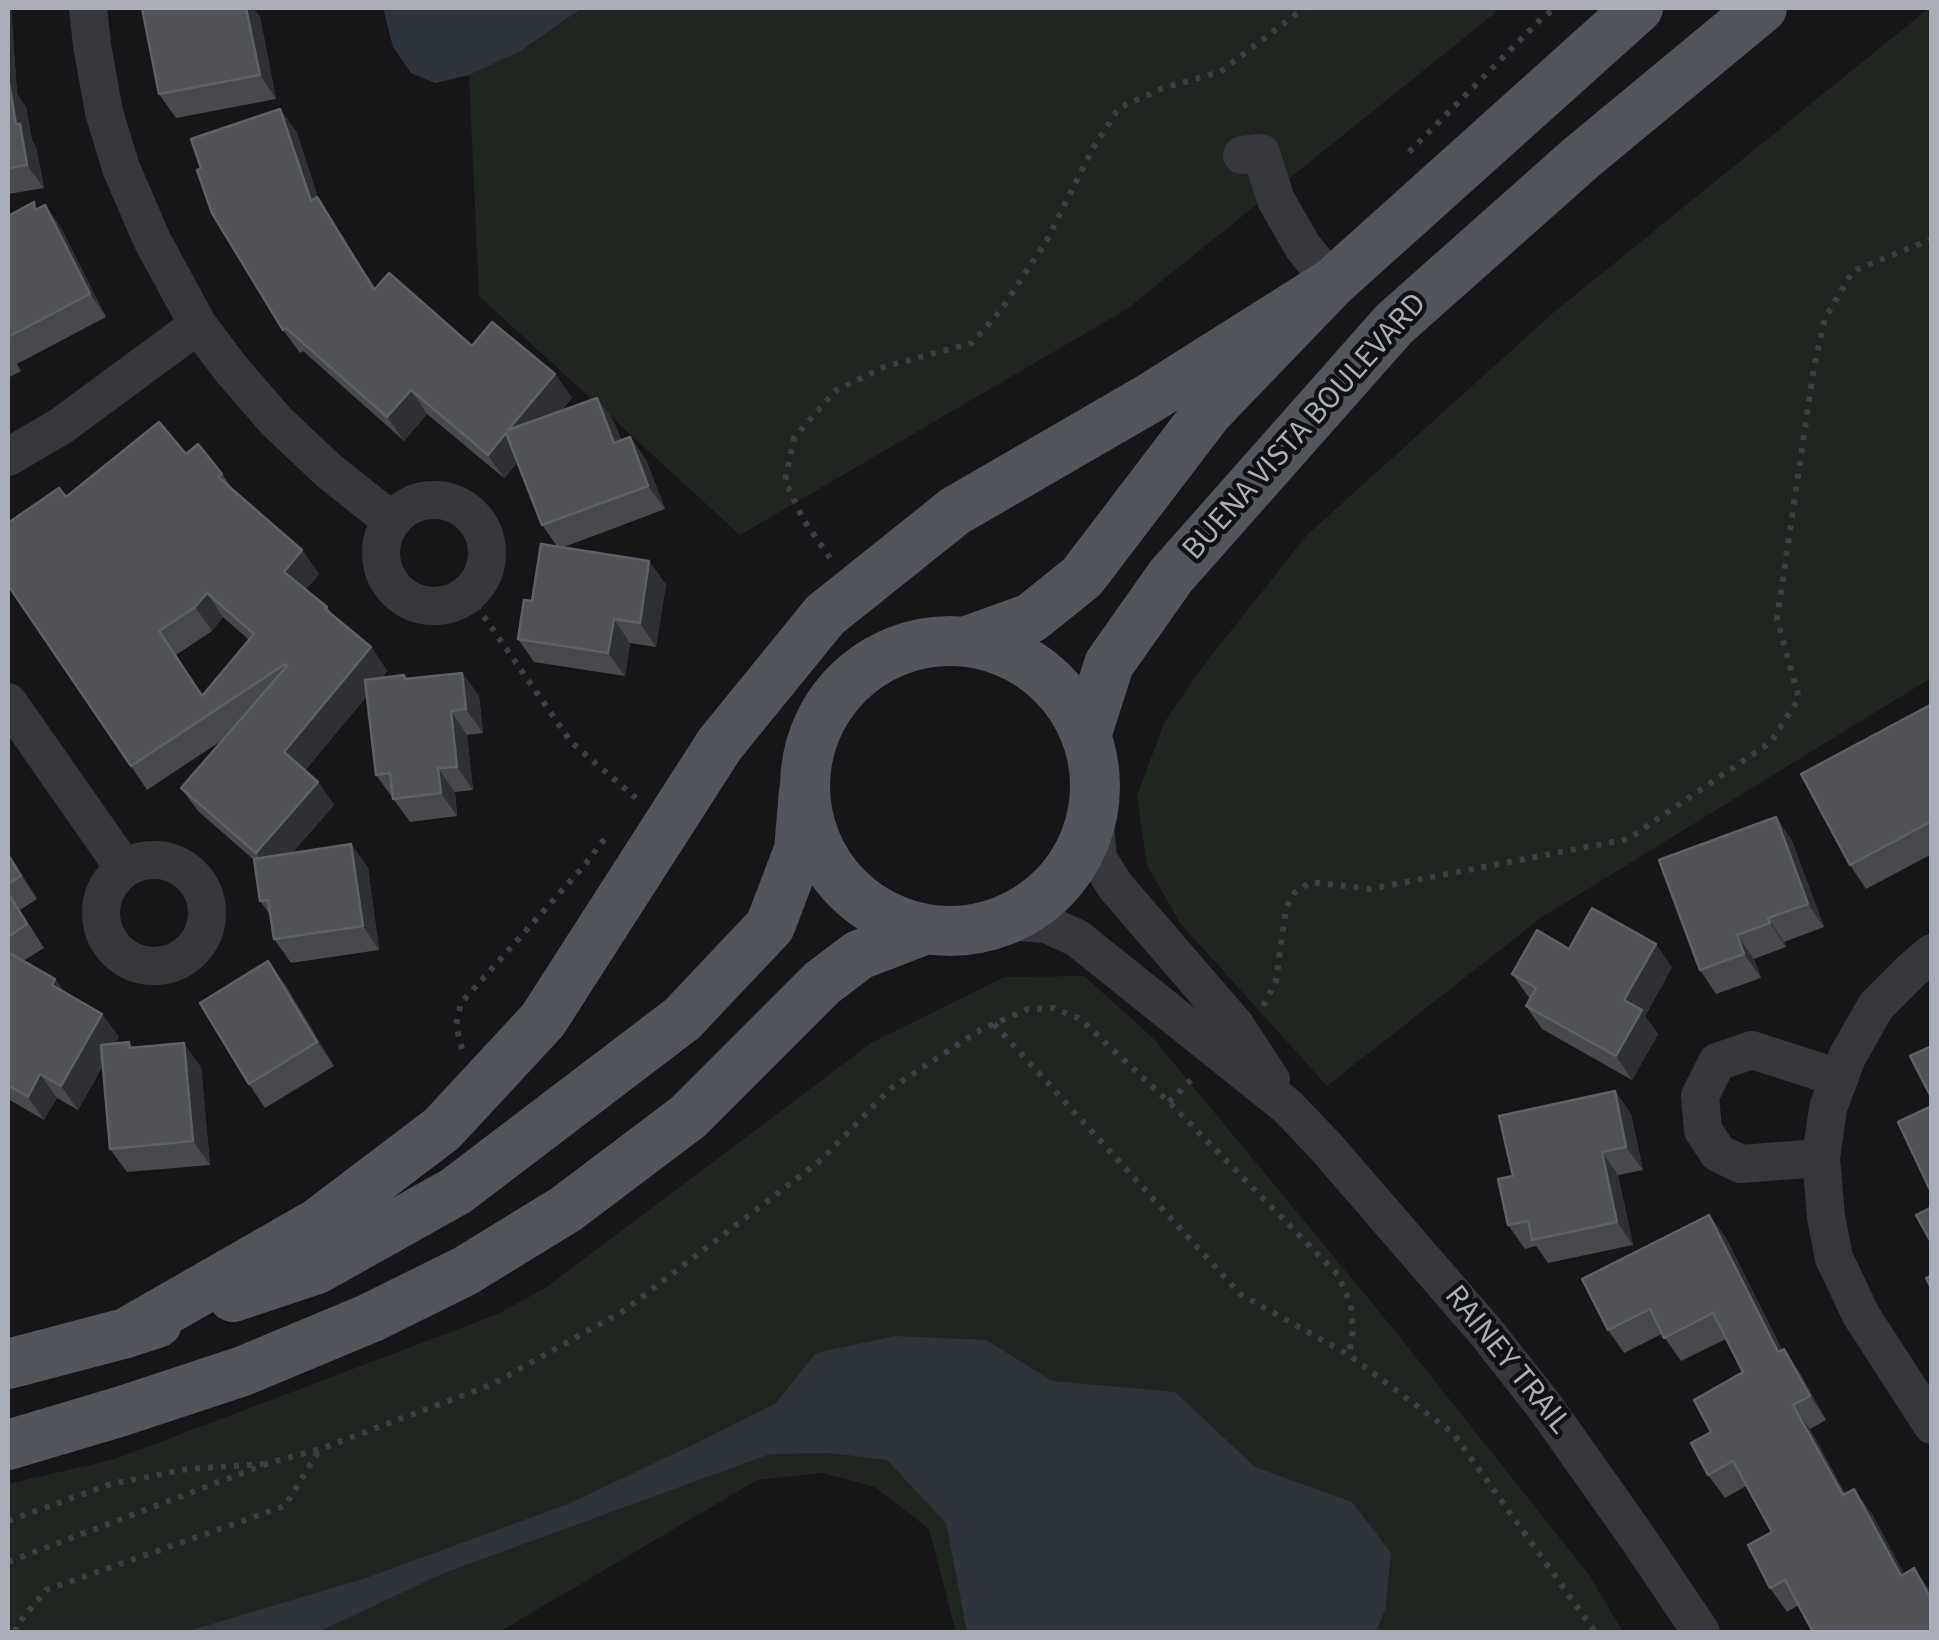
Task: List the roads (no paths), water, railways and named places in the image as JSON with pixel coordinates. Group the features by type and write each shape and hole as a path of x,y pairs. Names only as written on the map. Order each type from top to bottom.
{"main road":[{"path":"8,1364 126,1334 317,1269 456,1191 682,1020 770,926 798,850 811,740 834,696 872,661 919,642 970,640 1030,618 1082,577 1207,413 1332,282 1638,8"},
{"name":"BUENA VISTA BOULEVARD","path":"1087,734 1109,664 1170,576 1394,324 1582,157 1762,8"},
{"path":"126,1334 318,1224 442,1129 543,1020 720,744 825,615 955,511 1150,398 1332,282"},
{"path":"804,792 811,830 828,866 854,896 887,918 924,930 979,930 1006,921 1046,896 1077,858 1094,813 1096,773 1087,734 1060,689 1033,667 1019,656 970,640"},
{"path":"8,1444 242,1371 370,1318 464,1271 566,1210 688,1117 822,983 860,955 924,930"}],"street":[{"path":"88,8 104,112 121,168 152,240 198,325 276,421 329,471 392,521"},
{"path":"1242,155 1261,153 1276,200 1303,247 1332,282"},
{"path":"8,457 61,426 198,325"},
{"path":"439,500 456,504 471,514 482,529 487,546 480,581 454,604 420,605 404,598 392,586 381,553 392,521 405,509 439,500"},
{"path":"8,702 124,868"},
{"name":"RAINEY TRAIL","path":"1094,813 1098,859 1116,888 1235,1025 1288,1107"},
{"name":"RAINEY TRAIL","path":"1006,921 1046,924 1077,938 1288,1107 1522,1377 1702,1632"},
{"path":"1932,953 1876,1006 1847,1057 1828,1108 1821,1158 1834,1258 1860,1315 1932,1425"},
{"path":"1821,1158 1741,1164 1718,1153 1703,1130 1700,1096 1716,1062 1752,1050 1839,1078"}]}
